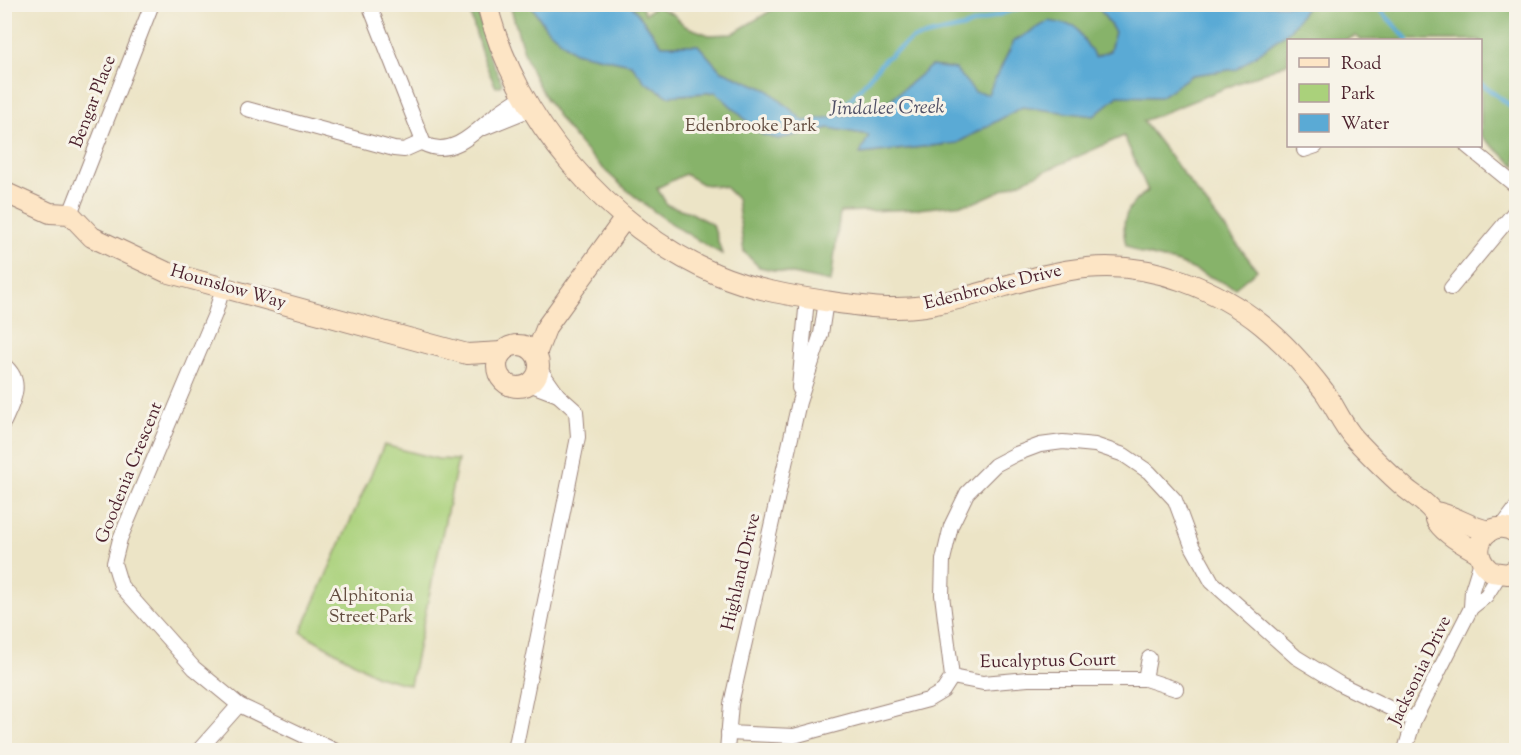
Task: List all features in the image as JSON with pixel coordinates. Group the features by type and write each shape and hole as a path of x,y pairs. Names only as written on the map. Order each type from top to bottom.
{"street":[{"name":"Bengar Place","path":"70,213 152,4"},
{"path":"369,4 422,142"},
{"name":"Edenbrooke Drive","path":"487,4 491,22 527,102 562,153 625,218 649,236 713,273 771,293 871,309 925,306 1049,272 1083,267 1136,269 1181,280 1223,298 1260,321 1290,349 1327,395 1352,435 1381,466 1434,512 1439,525 1480,557 1492,572 1510,574"},
{"path":"246,109 404,150 422,142 437,148 450,147 527,102"},
{"path":"1468,147 1516,186"},
{"path":"4,192 50,213 70,213"},
{"path":"1451,288 1516,210"},
{"name":"Hounslow Way","path":"70,213 92,237 166,272 467,354 499,375 511,386 531,363 547,326 625,218"},
{"name":"Goodenia Crescent","path":"223,288 215,314 120,539 114,563 121,586 194,668 239,705 334,750"},
{"name":"Highland Drive","path":"727,750 740,665 799,402 821,334 817,300"},
{"name":"Highland Drive","path":"799,402 800,363 817,300"},
{"name":"Hounslow Way","path":"467,354 502,352 512,346 531,363"},
{"path":"499,375 497,363 502,352"},
{"path":"514,750 578,437 576,411 558,395 531,363"},
{"path":"4,365 13,372 17,386 4,422"},
{"path":"728,733 794,736 928,700 943,691 952,677 942,596 943,560 955,518 967,493 995,465 1040,444 1063,442 1095,445 1124,455 1149,472 1175,500 1192,546 1212,582 1296,657 1340,684 1414,720"},
{"path":"1480,557 1481,540 1502,531 1516,508"},
{"name":"Edenbrooke Drive","path":"1434,512 1447,513 1473,528 1502,531"},
{"name":"Jacksonia Drive","path":"1405,750 1414,720 1471,608 1472,590 1480,557"},
{"name":"Jacksonia Drive","path":"1471,608 1510,574"},
{"path":"1145,679 1149,658"},
{"name":"Eucalyptus Court","path":"952,677 983,683 1028,679 1145,679 1176,689"},
{"path":"199,750 239,705"}],"green space":[{"path":"782,4 1097,5 1115,32 1110,51 1095,57 1075,26 1014,41 988,94 975,93 955,69 931,66 878,110 804,122 768,90 720,70 698,45 662,45 631,5 641,5 645,14 656,6 673,14 685,26 709,35 732,34"},
{"path":"468,5 476,5 488,53 502,83 500,86 496,87 487,67"},
{"name":"Edenbrooke Park","path":"510,5 531,5 546,28 574,52 631,64 641,77 659,91 677,95 716,92 761,134 778,139 829,128 869,135 861,154 957,143 1022,107 1094,116 1118,96 1160,97 1192,75 1237,69 1290,30 1308,5 1368,5 1382,12 1379,5 1516,5 1516,166 1482,137 1482,39 1360,39 1356,36 1347,39 1287,39 1287,63 1143,121 1257,270 1235,288 1179,263 1140,253 1126,245 1124,228 1126,214 1134,202 1148,191 1124,136 973,203 918,209 840,212 831,282 759,267 744,252 737,199 725,187 702,184 685,174 657,188 667,205 690,212 713,225 722,254 695,239 643,203 618,183 574,138 555,113 539,86 526,57"},
{"name":"Alphitonia Street Park","path":"384,445 438,459 458,460 410,685 377,676 301,632"}],"water":[{"path":"531,5 631,5 662,45 698,45 720,70 768,90 804,121 878,110 931,66 955,69 975,92 988,94 1014,41 1049,21 1075,26 1095,57 1110,51 1115,32 1097,5 1308,5 1290,30 1237,69 1192,75 1160,97 1118,96 1094,116 1022,107 957,143 860,154 869,135 829,128 778,139 761,134 716,92 668,96 645,82 631,64 574,52 546,28"}],"waterway":[{"path":"834,119 885,59 912,39 964,27 1030,4"},
{"name":"Jindalee Creek","path":"1375,4 1407,39"},
{"name":"Jindalee Creek","path":"1482,84 1516,110"}]}
